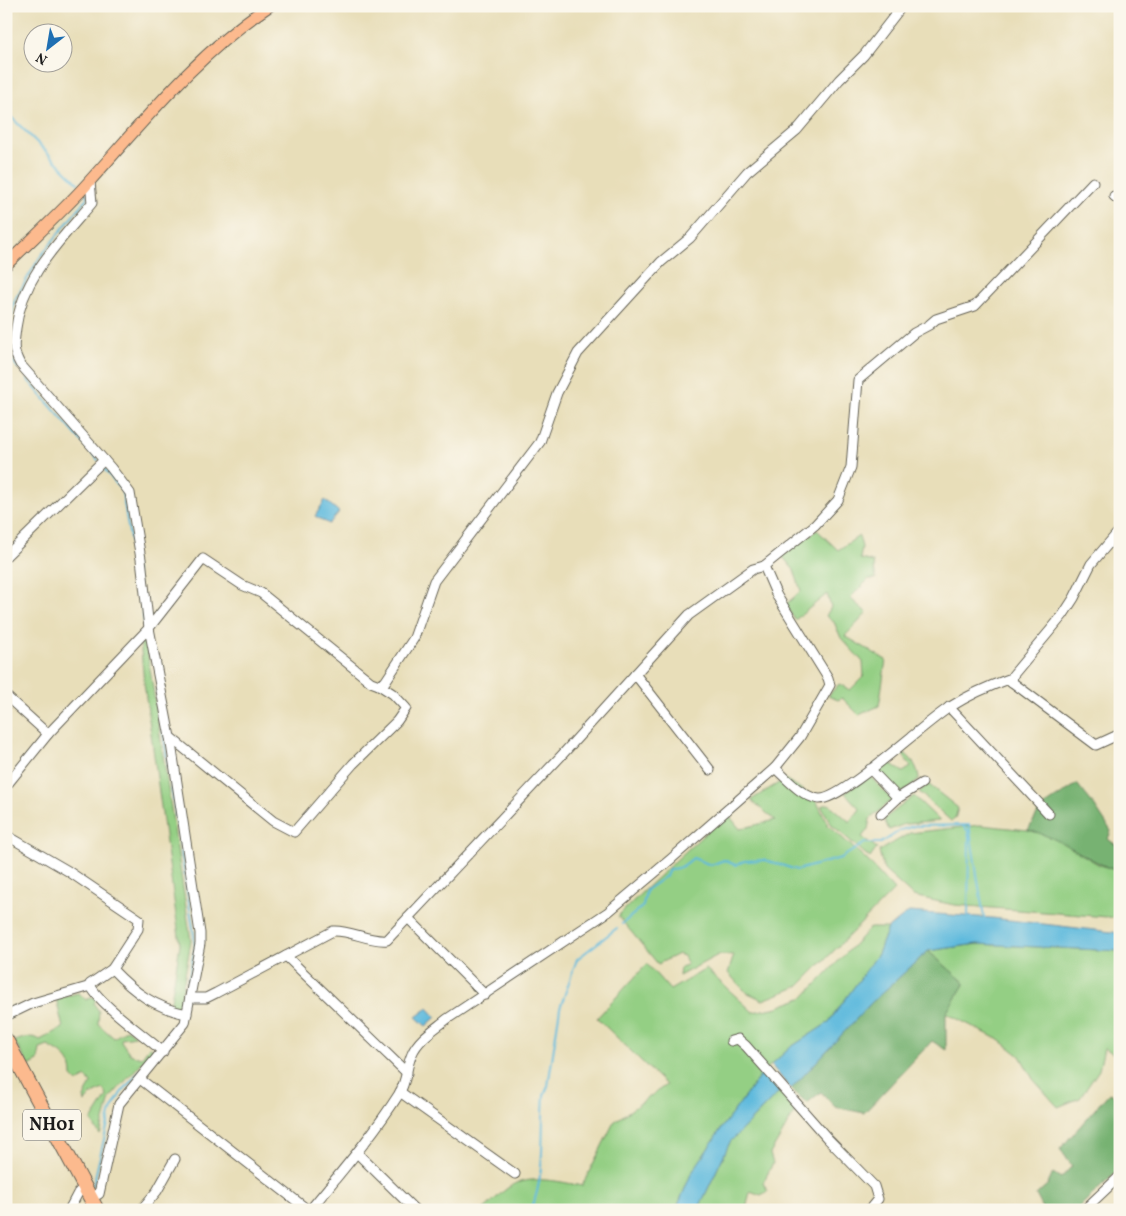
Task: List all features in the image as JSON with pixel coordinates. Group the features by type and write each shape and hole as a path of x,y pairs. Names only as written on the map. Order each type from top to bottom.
{"highway":[{"name":"NH01","path":"6,1040 90,1198"}],"main road":[{"path":"7,261 90,181 159,104 227,38 269,6"}],"street":[{"path":"379,685 385,682 414,638 434,581 540,442 557,393 578,353 660,262 690,238 748,172 797,130 839,80 864,55 902,6"},
{"path":"69,1210 78,1193 90,1198 99,1194 119,1104 140,1079 160,1049 182,1029 183,1013 190,998 200,944 200,933 170,737 146,630 141,559 130,493 104,460 20,364 13,351 17,313 26,288 54,247 92,203 90,181"},
{"path":"190,998 206,998 333,931 380,941 387,940 561,756 689,615 753,569 764,566 815,525 838,500 851,467 858,380 914,333 936,319 975,306 1093,182"},
{"path":"6,556 104,460"},
{"path":"1012,682 1013,675 1074,598 1091,564 1120,530"},
{"path":"6,786 48,734 146,630 204,559 242,585 261,593 371,682 393,694 406,708 397,721 353,764 294,832 273,821 170,737"},
{"path":"140,1079 309,1210 357,1153 400,1092 411,1056 422,1040 447,1019 608,912 775,768 800,737 830,685 824,671 777,596 764,566"},
{"path":"635,674 710,770"},
{"path":"775,768 799,789 819,799 850,784 949,707 989,686 1010,679 1096,745 1120,734"},
{"path":"6,696 48,734"},
{"path":"949,707 1049,814"},
{"path":"870,769 898,798"},
{"path":"881,814 898,798 922,783"},
{"path":"6,835 68,870 138,919 138,928 112,969 94,979 90,986 33,1003 6,1016"},
{"path":"408,918 485,995"},
{"path":"286,956 407,1073"},
{"path":"112,969 140,996 166,1009 183,1013"},
{"path":"90,986 109,1007 160,1049"},
{"path":"731,1041 738,1040 746,1046 801,1106 828,1140 874,1186 878,1199 869,1210"},
{"path":"400,1092 515,1174"},
{"path":"357,1153 415,1210"},
{"path":"141,1210 158,1191 175,1159"},
{"path":"1084,1210 1120,1176"}],"green space":[{"path":"817,530 838,550 859,536 862,547 860,559 873,562 876,579 869,579 850,598 867,613 845,636 886,660 879,706 859,715 842,698 838,700 828,696 839,684 850,690 864,676 863,662 841,638 834,622 826,616 831,607 827,594 795,620 785,605 801,591 794,570 782,556"},
{"path":"145,635 191,941 179,1009 170,1006 180,944 144,683 140,640"},
{"path":"900,751 914,763 918,771 919,780 900,794 875,769 887,761 903,772 911,767"},
{"path":"869,775 892,800 870,819 868,829 862,837 877,848 870,858 832,825 821,806 829,804 850,822 860,809 845,793"},
{"path":"785,779 815,798 828,825 866,859 894,890 799,986 763,1000 746,992 728,973 734,955 718,955 679,976 680,968 687,964 684,956 678,954 658,964 618,916 727,813 740,829 775,820 751,800"},
{"path":"928,784 958,808 955,819 951,821 919,792"},
{"path":"1077,784 1111,831 1108,839 1120,848 1120,872 1052,838 1028,830 1041,808"},
{"path":"914,796 940,821 905,824 889,830 884,819"},
{"path":"980,825 1028,830 1049,835 1098,864 1120,872 1120,918 954,905 913,896 884,870 879,851 910,833"},
{"path":"870,928 888,928 878,954 828,1023 791,1047 763,1072 723,1126 691,1174 676,1210 483,1210 508,1188 525,1181 550,1180 582,1186 614,1122 666,1085 597,1018 647,964 670,990 706,969 753,1012 778,1007 804,997"},
{"path":"977,944 1120,951 1120,1057 1104,1048 1099,1070 1080,1098 1058,1107 1033,1079 1020,1056 1001,1041 946,1013 965,983 928,951"},
{"path":"928,951 965,983 946,1013 946,1050 932,1041 864,1113 835,1107 821,1092 807,1103 791,1089 872,1002"},
{"path":"79,993 86,1000 92,997 96,998 94,1004 99,1011 98,1024 114,1038 127,1029 136,1036 122,1038 121,1041 130,1054 141,1058 150,1046 153,1050 110,1098 100,1135 91,1121 107,1096 103,1089 91,1095 85,1102 84,1098 91,1083 86,1077 77,1082 72,1077 72,1071 66,1058 48,1046 40,1049 38,1061 29,1066 14,1041 31,1037 40,1040 63,1028 56,998"},
{"path":"781,1090 796,1110 770,1154 773,1163 763,1183 768,1191 761,1195 750,1191 746,1210 698,1210 730,1142"},
{"path":"1109,1093 1120,1098 1120,1169 1076,1210 1044,1210 1036,1195 1048,1184 1053,1173 1061,1178 1072,1166 1060,1149"}],"water":[{"path":"325,500 339,512 329,524 315,516"},
{"path":"909,912 992,918 1120,933 1120,951 977,944 928,951 872,1002 791,1089 771,1065 791,1047 828,1023 878,954 888,928"},
{"path":"428,1008 436,1017 426,1026 416,1017"},
{"path":"763,1072 781,1090 730,1142 698,1210 676,1210 691,1174 723,1126"}],"waterway":[{"path":"6,112 78,183"},
{"path":"6,349 14,301 40,257 87,198 86,193"},
{"path":"6,353 18,368"},
{"path":"27,379 98,460"},
{"path":"102,466 122,491 145,627"},
{"path":"157,691 195,947 182,1010"},
{"path":"962,825 968,831 969,837 968,917"},
{"path":"622,924 643,906 646,890 666,876 669,869 682,866 693,858 711,865 724,860 735,865 744,861 765,860 797,870 841,858 865,843 881,843 901,830 914,826 969,825 984,918"},
{"path":"531,1210 539,1182 544,1095 548,1086 560,1008 577,959 617,928"},
{"path":"93,1186 111,1110 121,1093 144,1066"}]}
